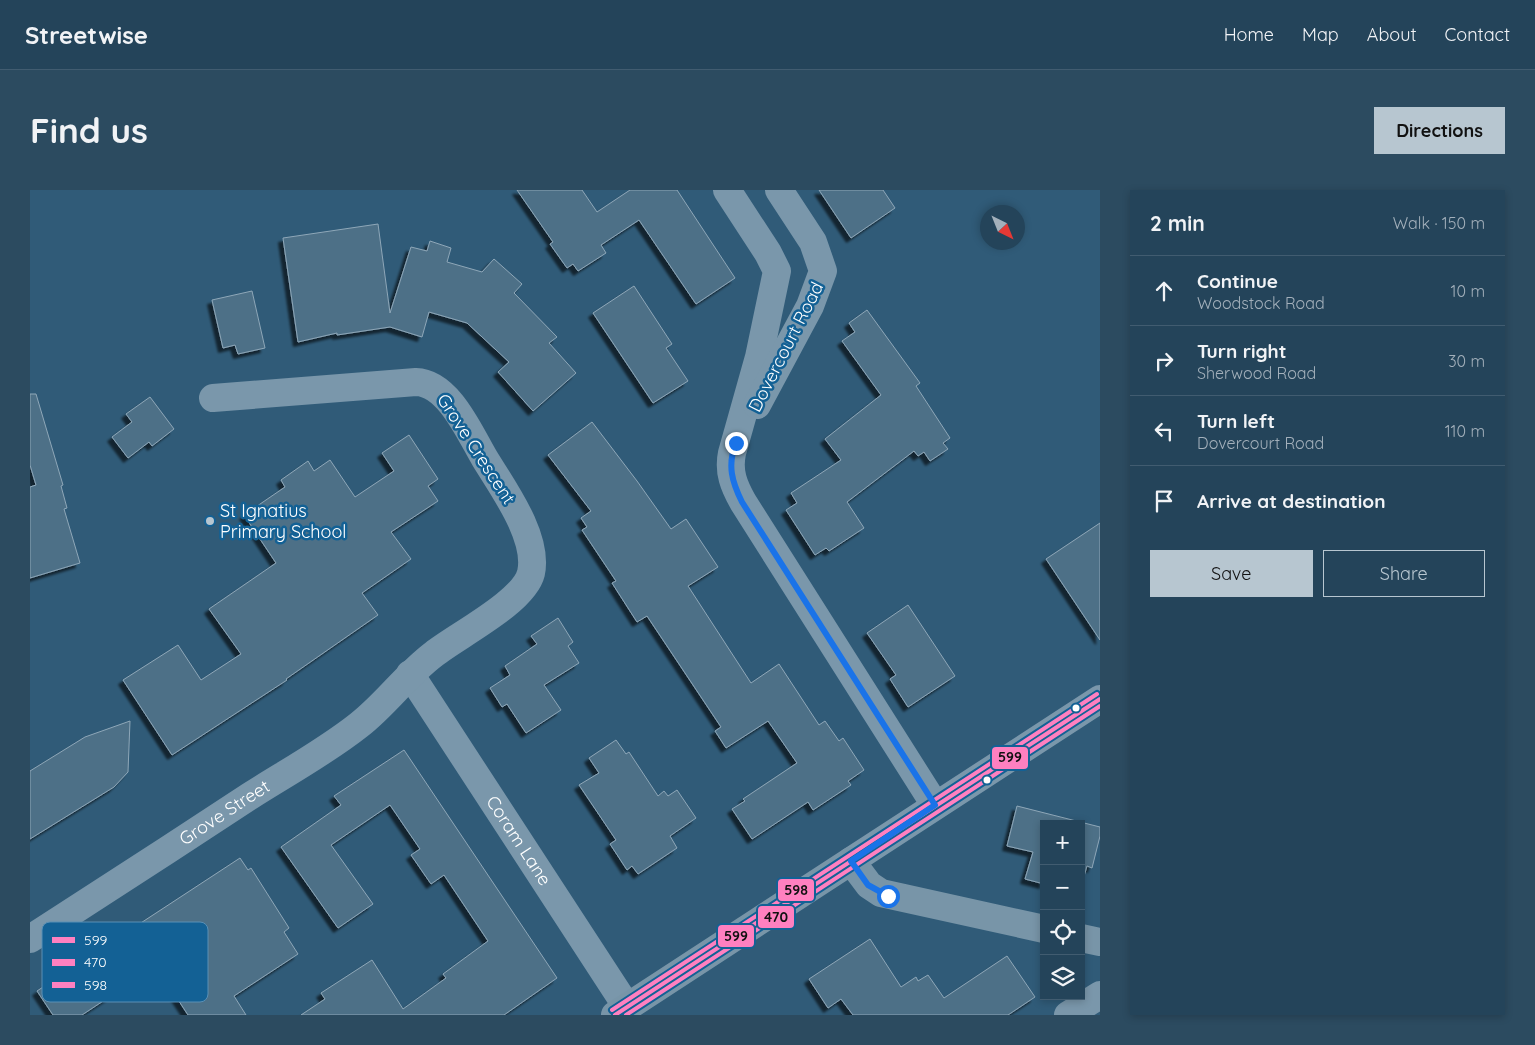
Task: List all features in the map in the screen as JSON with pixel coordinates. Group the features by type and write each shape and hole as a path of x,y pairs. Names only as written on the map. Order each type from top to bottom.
{"main road":[{"path":"621,1011 851,861 868,885 881,894 1040,928"},
{"path":"1085,939 1100,942"}],"street":[{"name":"Dovercourt Road","path":"727,190 777,270 757,364 732,453 732,478 742,502 935,805"},
{"name":"Dovercourt Road","path":"732,453 810,306 823,276 824,267 813,242 779,190"},
{"name":"Grove Crescent","path":"214,398 416,382 430,385 449,401 510,501 521,523 531,554 531,572 524,588 509,603 452,640 410,674"},
{"name":"Grove Street","path":"56,922 358,726 410,674"},
{"name":"Coram Lane","path":"410,674 621,1011"},
{"path":"851,861 1100,699"},
{"name":"Grove Street","path":"30,939 42,931"},
{"path":"1068,1015 1100,995"}],"building":[{"path":"517,190 582,190 597,212 630,190 677,190 735,278 696,304 639,220 601,245 606,253 578,271 573,264 567,268 550,244 553,242"},
{"path":"819,190 883,190 895,208 851,238"},
{"path":"378,224 390,313 411,247 427,251 430,241 451,248 447,262 482,272 494,259 522,284 514,293 557,337 549,343 576,373 533,411 498,372 509,362 467,323 429,312 422,337 390,327 337,335 337,333 298,342 283,238"},
{"path":"634,286 672,344 666,348 688,381 653,403 593,313"},
{"path":"252,291 265,348 238,354 235,345 223,348 212,300"},
{"path":"867,310 920,383 916,386 950,438 943,443 948,449 930,461 924,452 918,456 914,451 847,502 864,528 829,551 826,548 815,555 786,510 797,503 791,493 841,460 825,439 881,395 842,341 855,332 849,323"},
{"path":"30,394 36,394 63,485 61,486 67,508 64,509 80,563 30,578 30,487 36,485 30,465"},
{"path":"150,397 174,429 152,446 149,442 128,458 112,437 132,422 126,414"},
{"path":"592,422 671,529 686,519 718,567 688,586 751,683 779,664 819,725 825,721 839,741 843,738 864,770 848,781 851,785 813,810 808,802 752,839 732,809 745,801 743,799 797,763 768,721 726,748 715,731 721,727 647,616 637,622 612,583 616,581 582,530 587,527 581,518 591,511 548,455"},
{"path":"409,435 438,479 428,486 438,501 391,532 411,559 362,593 378,615 287,680 172,755 123,680 178,645 201,680 241,654 209,609 276,563 244,515 285,487 281,480 308,461 314,471 330,460 355,497 394,471 382,453"},
{"path":"1100,523 1100,640 1046,559"},
{"path":"908,605 955,676 908,707 890,679 896,675 867,633"},
{"path":"558,618 573,642 568,646 579,663 544,685 561,710 526,733 507,704 502,707 490,688 510,675 505,666 537,644 531,636"},
{"path":"130,721 128,772 114,787 30,839 30,771 85,737"},
{"path":"616,740 626,754 629,752 658,796 664,791 668,796 677,790 696,818 670,836 677,848 638,874 632,866 627,870 610,844 616,840 579,785 599,773 589,758"},
{"path":"404,750 557,978 504,1015 301,1015 325,999 321,993 372,960 403,1009 446,978 443,974 488,941 444,875 431,884 411,855 420,849 390,805 331,845 373,904 338,928 281,847 341,805 334,796"},
{"path":"1017,806 1072,820 1040,820 1040,883 1025,879 1033,852 1007,846"},
{"path":"1085,823 1100,827 1100,836 1092,868 1087,866 1085,873"},
{"path":"240,858 248,870 251,868 289,928 284,932 298,954 234,996 246,1015 188,1015 180,1002 208,1002 208,922 142,922"},
{"path":"870,939 901,987 916,977 918,981 928,975 944,998 1007,956 1035,997 1008,1015 853,1015 841,999 828,1008 809,979"},
{"path":"42,988 42,998 37,991"},
{"path":"44,1002 102,1002 82,1015 53,1015"}],"transit line":[{"name":"598","path":"612,1010 1097,694"},
{"name":"599","path":"615,1015 1100,699"},
{"name":"470","path":"626,1015 1100,706"}],"place":[{"name":"St Ignatius Primary School","path":"210,521"}],"route":[{"path":"736,443 730,465 735,487 742,502 935,805 851,861 868,885 881,894 888,896"}]}
